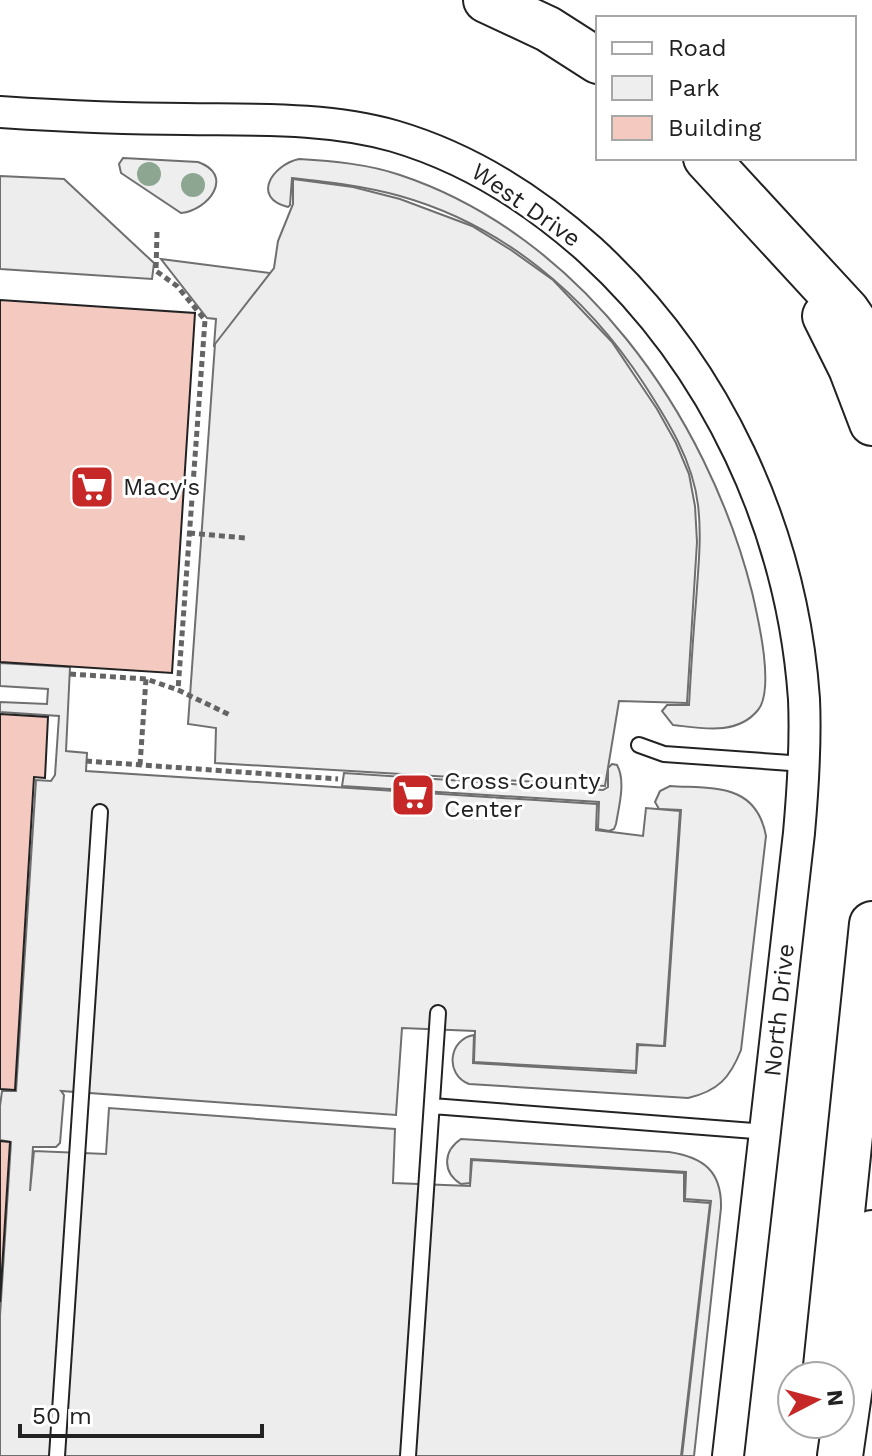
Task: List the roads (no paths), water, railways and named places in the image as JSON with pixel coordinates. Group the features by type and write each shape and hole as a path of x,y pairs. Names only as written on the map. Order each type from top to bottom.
{"highway":[{"path":"486,0 548,29 596,60"},
{"path":"708,160 847,311 872,347"},
{"path":"766,222 829,323 872,423"},
{"path":"827,1360 872,924"},
{"path":"840,1456 872,1233"}],"street":[{"name":"West Drive","path":"0,112 108,119 289,121 354,127 427,147 493,177 575,237 635,295 666,333 715,403 735,439 766,518 780,565"},
{"name":"North Drive","path":"728,1456 805,764 802,686 791,612 780,565"}],"lane":[{"path":"639,745 664,754 805,764"},
{"path":"57,1456 100,812"},
{"path":"408,1456 438,1013"},
{"path":"432,1106 766,1132"}],"place":[{"name":"Macy's","path":"92,487"},
{"name":"Cross County Center","path":"413,795"}]}
